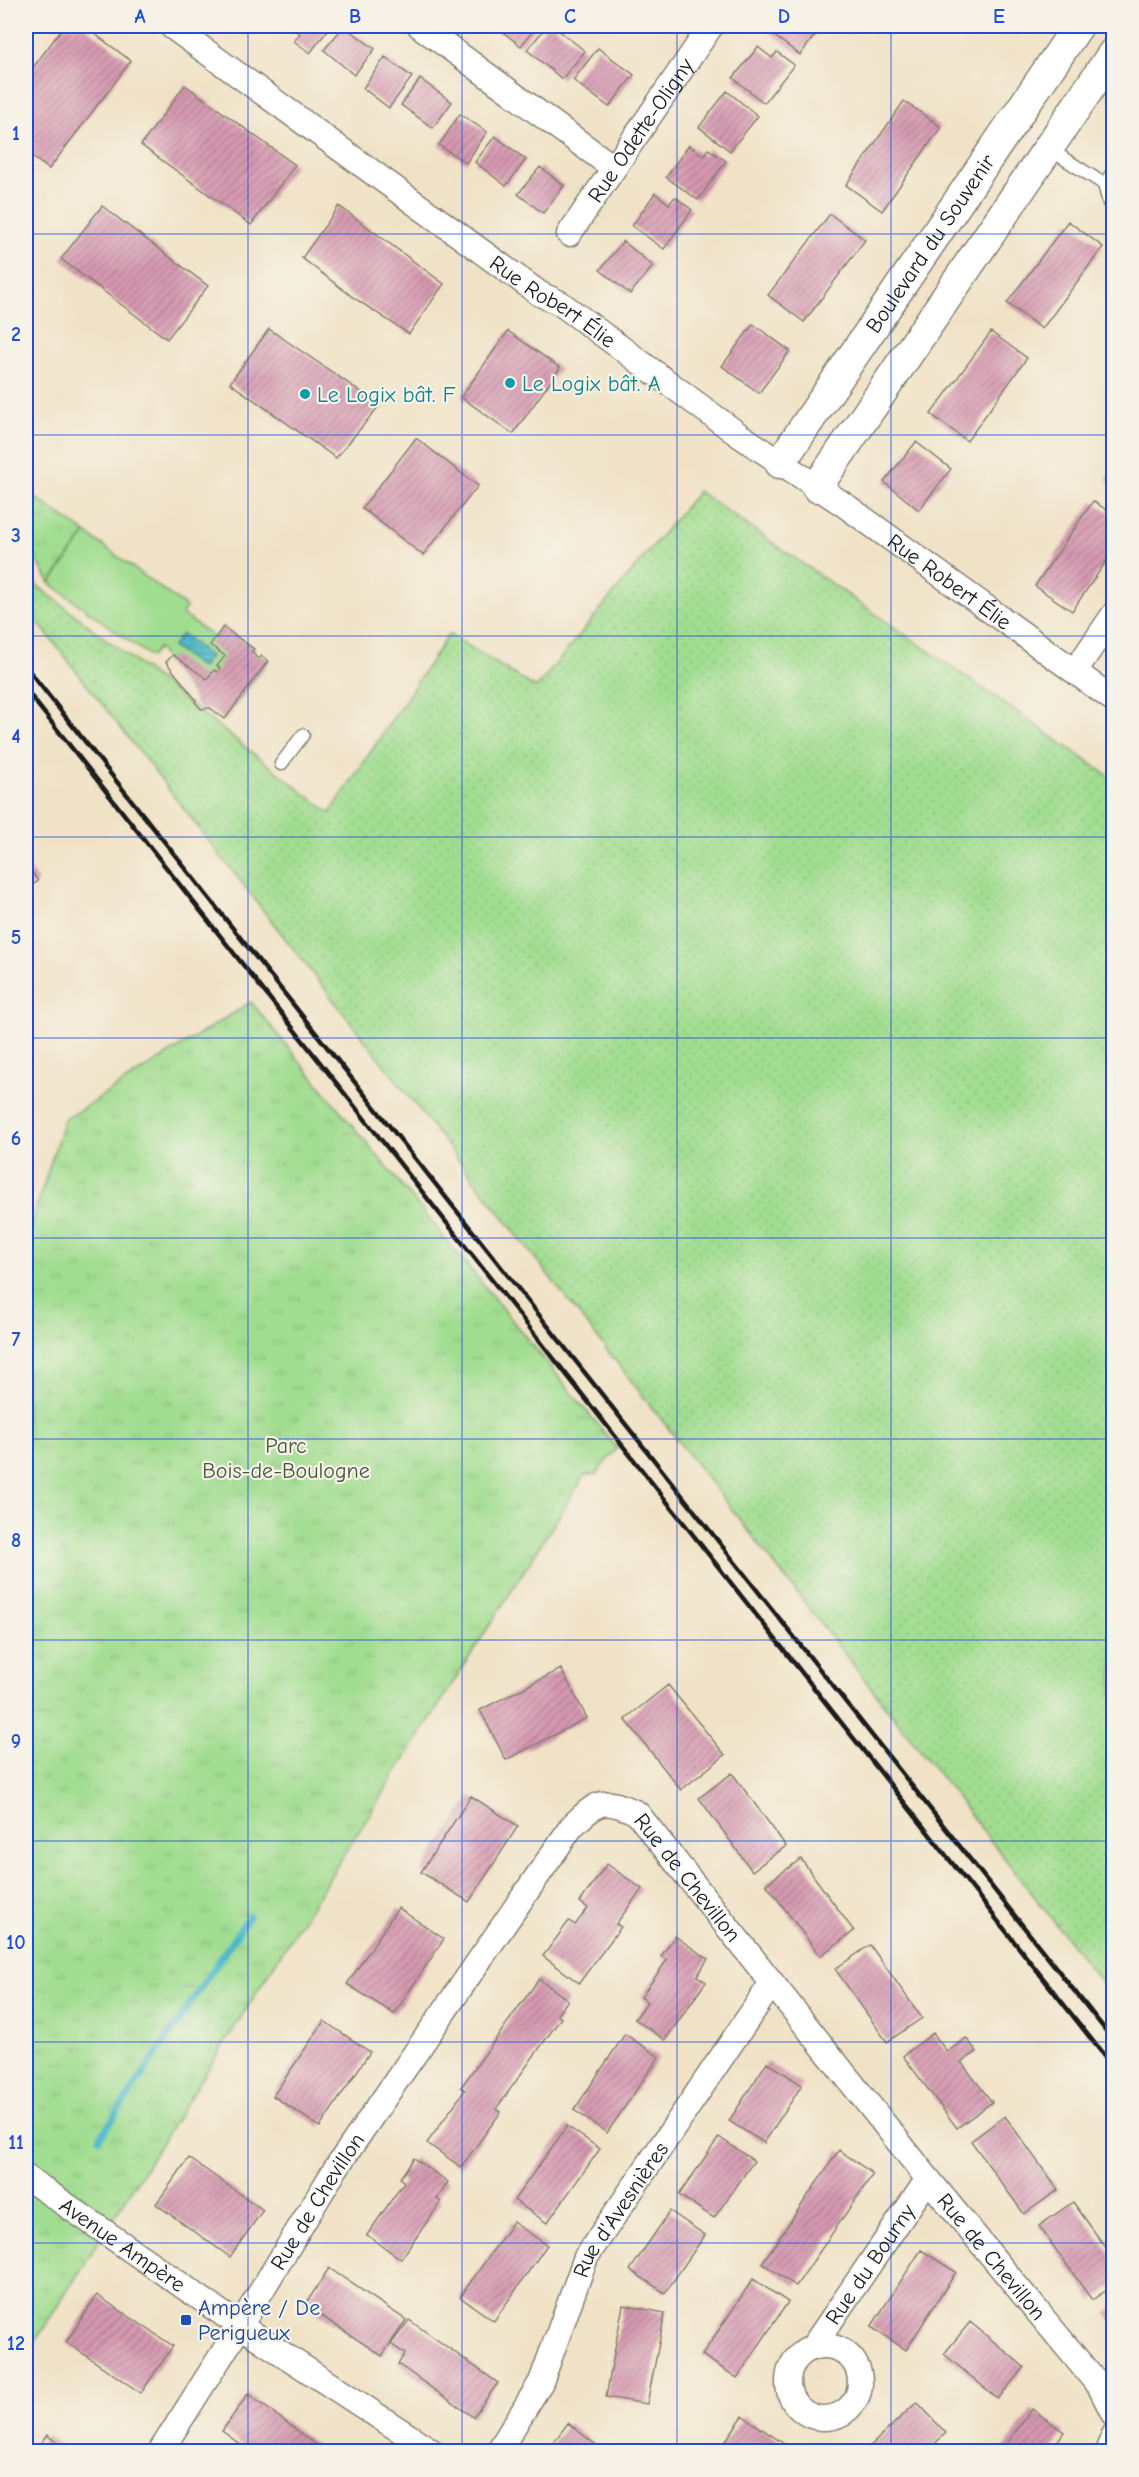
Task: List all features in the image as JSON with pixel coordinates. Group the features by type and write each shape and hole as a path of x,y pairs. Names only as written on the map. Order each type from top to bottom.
{"street":[{"name":"Rue Robert Élie","path":"171,26 540,294 560,303 1113,700"},
{"path":"420,26 614,168"},
{"name":"Rue Odette-Oligny","path":"569,234 711,26"},
{"name":"Boulevard du Souvenir","path":"780,463 1078,26"},
{"name":"Boulevard du Souvenir","path":"817,487 1113,52"},
{"path":"1075,671 1113,614"},
{"name":"Rue de Chevillon","path":"160,2451 240,2326 336,2168 572,1826 593,1807 615,1803 637,1813 928,2179 1100,2387 1113,2415"},
{"name":"Rue d'Avesnières","path":"498,2451 541,2382 586,2257 772,1983"},
{"name":"Avenue Ampère","path":"26,2176 240,2326 433,2451"},
{"name":"Rue du Bourny","path":"812,2348 928,2179"},
{"path":"1107,2451 1113,2435"}],"lane":[{"path":"1048,148 1104,184 1109,203 1113,207"},
{"path":"1104,184 1113,171"},
{"path":"281,764 303,735"}],"green space":[{"path":"698,491 1113,779 1113,1997 26,607 26,577 330,813 449,634 536,688"},
{"path":"26,496 28,502 33,496 86,533 50,583 26,541"},
{"path":"86,533 186,607 182,614 215,638 223,627 254,649 252,652 258,659 262,656 268,661 225,719 210,708 201,709 158,648 151,657 50,583"},
{"name":"Parc Bois-de-Boulogne","path":"251,1002 617,1448 596,1474 585,1475 26,2356 26,1241 64,1120"}],"water":[{"path":"182,634 210,656 202,668 172,647"}],"building":[{"path":"64,26 84,26 131,61 49,169 26,152 26,77"},
{"path":"289,26 331,26 310,53 294,41 300,34"},
{"path":"344,26 375,49 354,75 324,50"},
{"path":"495,26 537,26 521,46"},
{"path":"547,26 553,26 585,51 562,79 527,50"},
{"path":"772,26 822,26 800,55 768,31"},
{"path":"758,47 772,58 777,52 794,65 764,103 733,78"},
{"path":"598,48 634,75 609,107 573,80"},
{"path":"385,57 412,77 389,108 363,88"},
{"path":"420,79 452,102 433,128 401,105"},
{"path":"185,85 295,165 251,225 141,145"},
{"path":"727,91 758,116 730,151 699,127"},
{"path":"904,101 941,127 882,211 846,185"},
{"path":"460,114 487,132 466,163 439,145"},
{"path":"495,136 526,160 506,186 475,162"},
{"path":"689,145 703,156 708,149 726,161 698,200 666,177"},
{"path":"540,167 564,186 543,213 518,194"},
{"path":"655,193 669,204 675,197 692,210 664,249 632,226"},
{"path":"102,206 208,286 167,339 61,259"},
{"path":"339,206 444,284 409,334 354,298 302,258"},
{"path":"830,214 865,240 804,322 768,295"},
{"path":"1068,221 1103,247 1042,329 1007,303"},
{"path":"623,241 653,266 630,294 600,270"},
{"path":"753,324 790,351 759,393 722,366"},
{"name":"Le Logix bât. F","path":"269,329 380,405 336,458 230,383"},
{"name":"Le Logix bât. A","path":"508,331 560,368 513,434 461,397"},
{"path":"991,332 1027,358 967,441 931,414"},
{"path":"416,438 478,486 423,555 362,508"},
{"path":"916,442 951,469 919,510 884,482"},
{"path":"1114,470 1114,485 1106,480"},
{"path":"1093,501 1114,515 1114,550 1072,611 1035,586"},
{"path":"223,627 254,649 252,652 258,659 262,656 268,661 225,719 210,708 201,709 166,662 173,655 207,679 214,670 217,672 220,668 217,666 225,656 210,645"},
{"path":"26,863 38,881 26,889"},
{"path":"561,1669 587,1718 506,1760 480,1710"},
{"path":"668,1685 725,1755 681,1790 625,1719"},
{"path":"732,1773 786,1846 752,1871 699,1798"},
{"path":"471,1796 518,1826 469,1902 421,1872"},
{"path":"801,1859 854,1931 820,1956 766,1884"},
{"path":"607,1864 642,1889 616,1924 621,1927 579,1983 543,1956 569,1921 575,1925 588,1908 580,1902"},
{"path":"398,1908 444,1939 394,2014 347,1984"},
{"path":"675,1936 708,1959 697,1976 706,1982 665,2040 635,2019 647,2002 641,1997 667,1960 661,1956"},
{"path":"870,1945 922,2018 887,2042 835,1969"},
{"path":"539,1979 568,2000 557,2015 561,2018 496,2109 501,2112 461,2167 427,2143 465,2090 461,2087"},
{"path":"324,2021 370,2052 320,2127 273,2096"},
{"path":"933,2033 947,2052 966,2038 977,2052 961,2062 992,2102 957,2128 903,2056"},
{"path":"625,2034 659,2057 607,2133 574,2110"},
{"path":"767,2062 802,2085 764,2143 729,2121"},
{"path":"1005,2116 1058,2190 1024,2214 971,2141"},
{"path":"567,2126 600,2149 547,2223 514,2200"},
{"path":"719,2137 754,2161 714,2218 679,2195"},
{"path":"839,2150 873,2174 796,2286 762,2263"},
{"path":"189,2158 263,2210 230,2257 156,2204"},
{"path":"414,2158 448,2182 437,2199 441,2202 401,2259 367,2235 404,2182 400,2178"},
{"path":"1073,2202 1114,2259 1114,2285 1092,2300 1039,2226"},
{"path":"670,2211 705,2235 665,2293 630,2270"},
{"path":"513,2222 547,2245 494,2321 460,2297"},
{"path":"921,2250 956,2272 906,2350 871,2327"},
{"path":"329,2268 406,2320 382,2356 305,2305"},
{"path":"753,2279 788,2302 737,2378 702,2355"},
{"path":"97,2295 173,2346 141,2393 66,2342"},
{"path":"623,2305 665,2313 647,2404 606,2397"},
{"path":"1114,2308 1114,2323 1106,2314"},
{"path":"409,2320 498,2383 473,2417 398,2364 405,2354 391,2344"},
{"path":"970,2322 1024,2367 998,2399 944,2354"},
{"path":"248,2394 321,2448 319,2452 251,2452 222,2431"},
{"path":"917,2402 946,2433 926,2452 864,2452"},
{"path":"1032,2409 1064,2432 1050,2452 1001,2452"},
{"path":"743,2416 796,2452 721,2452 719,2450"},
{"path":"568,2423 605,2452 546,2452"},
{"path":"47,2435 69,2452 35,2452"}],"waterway":[{"path":"100,2138 249,1916"}],"railway":[{"path":"26,667 1114,2041"},
{"path":"26,690 1114,2068"}],"place":[{"name":"Le Logix bât. A","path":"510,383"},
{"name":"Le Logix bât. F","path":"305,394"},
{"name":"Ampère / De Perigueux","path":"186,2320"}]}
